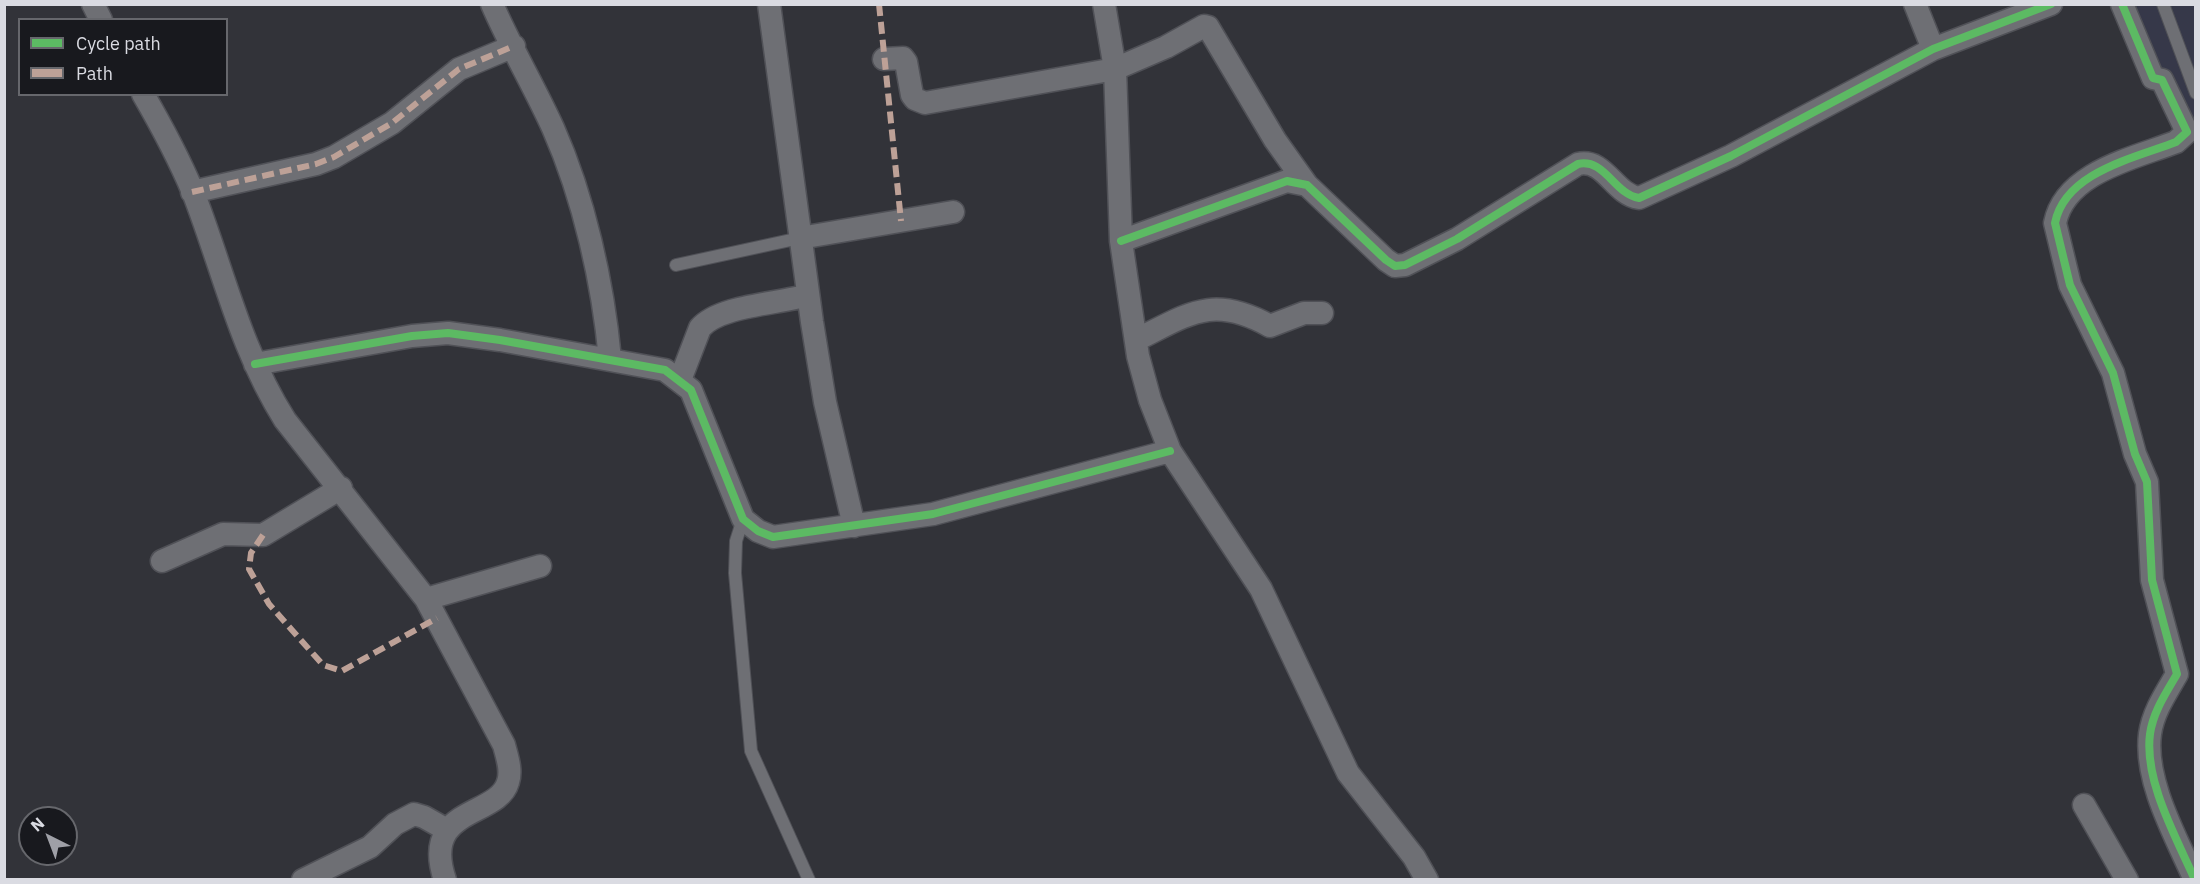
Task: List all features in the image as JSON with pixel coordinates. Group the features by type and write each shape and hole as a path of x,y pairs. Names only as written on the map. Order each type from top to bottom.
{"street":[{"path":"93,4 100,18"},
{"path":"492,4 554,130 571,177 596,268 605,311 610,359"},
{"path":"769,4 808,295 825,402 854,526"},
{"path":"1104,4 1115,69 1121,242 1136,340 1150,400 1170,451 1261,589 1348,773 1414,857 1427,879"},
{"path":"1915,4 1933,49"},
{"path":"884,59 903,58 906,62 912,95 915,99 925,103 1115,69 1166,47 1204,26 1208,27 1269,131 1307,185 1395,266 1406,265 1457,239 1578,164 1586,162 1596,165 1624,193 1639,198 1731,156 1933,49 2051,4"},
{"path":"2122,4 2153,78 2162,80 2187,132 2176,142 2090,177 2070,193 2055,223 2070,285 2113,373 2135,454 2147,482 2152,580 2186,672 2159,705 2150,732 2150,756 2162,804 2195,879"},
{"path":"192,192 315,164 334,157 392,123 459,69 514,46"},
{"path":"144,96 192,192 229,302 268,394 285,420 426,598 504,745 510,768 509,781 505,790 461,817 447,830 440,847 441,868 445,879"},
{"path":"1121,242 1279,183 1287,181 1307,185"},
{"path":"800,238 953,212"},
{"path":"680,380 700,328 706,321 721,314 808,295"},
{"path":"1136,340 1195,311 1219,309 1250,315 1270,326 1295,315 1322,314"},
{"path":"255,364 412,336 448,333 665,370 691,390 743,519 758,531 773,537 933,514 1170,451"},
{"path":"162,561 223,534 263,536 341,488"},
{"path":"426,598 540,566"},
{"path":"2084,805 2127,879"},
{"path":"303,879 370,847 395,824 414,814 447,830"}],"lane":[{"path":"2163,4 2196,93"},
{"path":"676,265 800,238"},
{"path":"743,519 736,541 735,573 751,751 809,879"}],"shaded area":[{"path":"2130,5 2195,5 2195,132 2155,74"}],"marked path":[{"path":"879,4 901,221"},
{"path":"192,192 316,164 334,157 392,123 459,69 514,46"},
{"path":"263,535 251,553 249,569 269,604 323,665 342,671 437,618"}],"cycle path":[{"path":"1121,241 1287,181 1307,185 1386,260 1395,266 1405,265 1457,239 1578,164 1595,166 1623,190 1639,198 1731,156 1933,49 2051,4"},
{"path":"2122,4 2153,78 2162,80 2187,132 2176,142 2122,161 2087,179 2072,191 2061,206 2055,223 2070,285 2113,373 2135,454 2147,482 2152,580 2177,674 2154,718 2149,752 2163,808 2195,880"},
{"path":"255,364 412,336 448,333 500,340 665,370 691,390 743,519 758,531 773,537 933,514 1170,451"}]}
